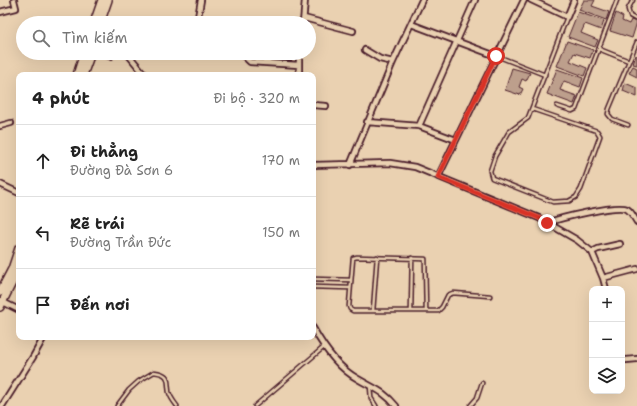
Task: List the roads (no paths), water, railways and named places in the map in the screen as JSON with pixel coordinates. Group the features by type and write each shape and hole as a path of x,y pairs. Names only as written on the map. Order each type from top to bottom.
{"main road":[{"path":"100,16 108,0"},
{"path":"99,2 100,16"},
{"path":"78,72 82,60"},
{"path":"84,72 88,60"},
{"path":"0,292 12,269 16,257"},
{"path":"1,303 16,275"}],"street":[{"path":"0,12 16,8 14,0"},
{"path":"198,16 201,0"},
{"path":"304,16 305,0"},
{"path":"350,164 393,62 422,0"},
{"path":"419,126 475,0"},
{"path":"438,177 524,0"},
{"path":"531,0 567,17 574,0"},
{"path":"316,23 354,31"},
{"path":"411,24 496,56"},
{"path":"365,50 380,59 393,62"},
{"path":"133,60 143,72"},
{"path":"248,60 250,62 299,65"},
{"path":"299,60 299,72"},
{"path":"316,105 326,106"},
{"path":"367,122 419,126 456,140"},
{"path":"0,126 12,123"},
{"path":"316,164 390,163 415,168 539,218 577,240 592,252 605,286"},
{"path":"0,184 16,192"},
{"path":"547,223 556,219 585,213 621,208 630,211 637,222"},
{"path":"592,252 598,249 620,244"},
{"path":"603,278 637,269"},
{"path":"1,303 16,309"},
{"path":"316,333 324,347 347,371 388,396 396,406"},
{"path":"2,406 42,340"},
{"path":"626,360 637,359"}],"lane":[{"path":"557,106 572,111 576,109 617,0"},
{"path":"633,0 628,9 630,16 637,20"},
{"path":"532,109 597,131 600,136 582,189 576,198 569,201 553,202 492,178 490,171 495,156 509,132 528,118 567,17"},
{"path":"628,125 612,119 608,114 637,42"},
{"path":"599,49 629,61"},
{"path":"496,56 545,75"},
{"path":"373,311 377,257"},
{"path":"426,310 425,259 377,257 352,258 349,306 353,311 438,310 442,307 448,295 490,296"},
{"path":"411,310 412,258"},
{"path":"316,279 351,280"},
{"path":"316,287 350,288"},
{"path":"255,406 324,347"},
{"path":"117,406 139,380 154,372 163,374 167,377 170,395 177,406"},
{"path":"470,406 477,398 482,383"},
{"path":"370,385 371,398 376,406"}]}
